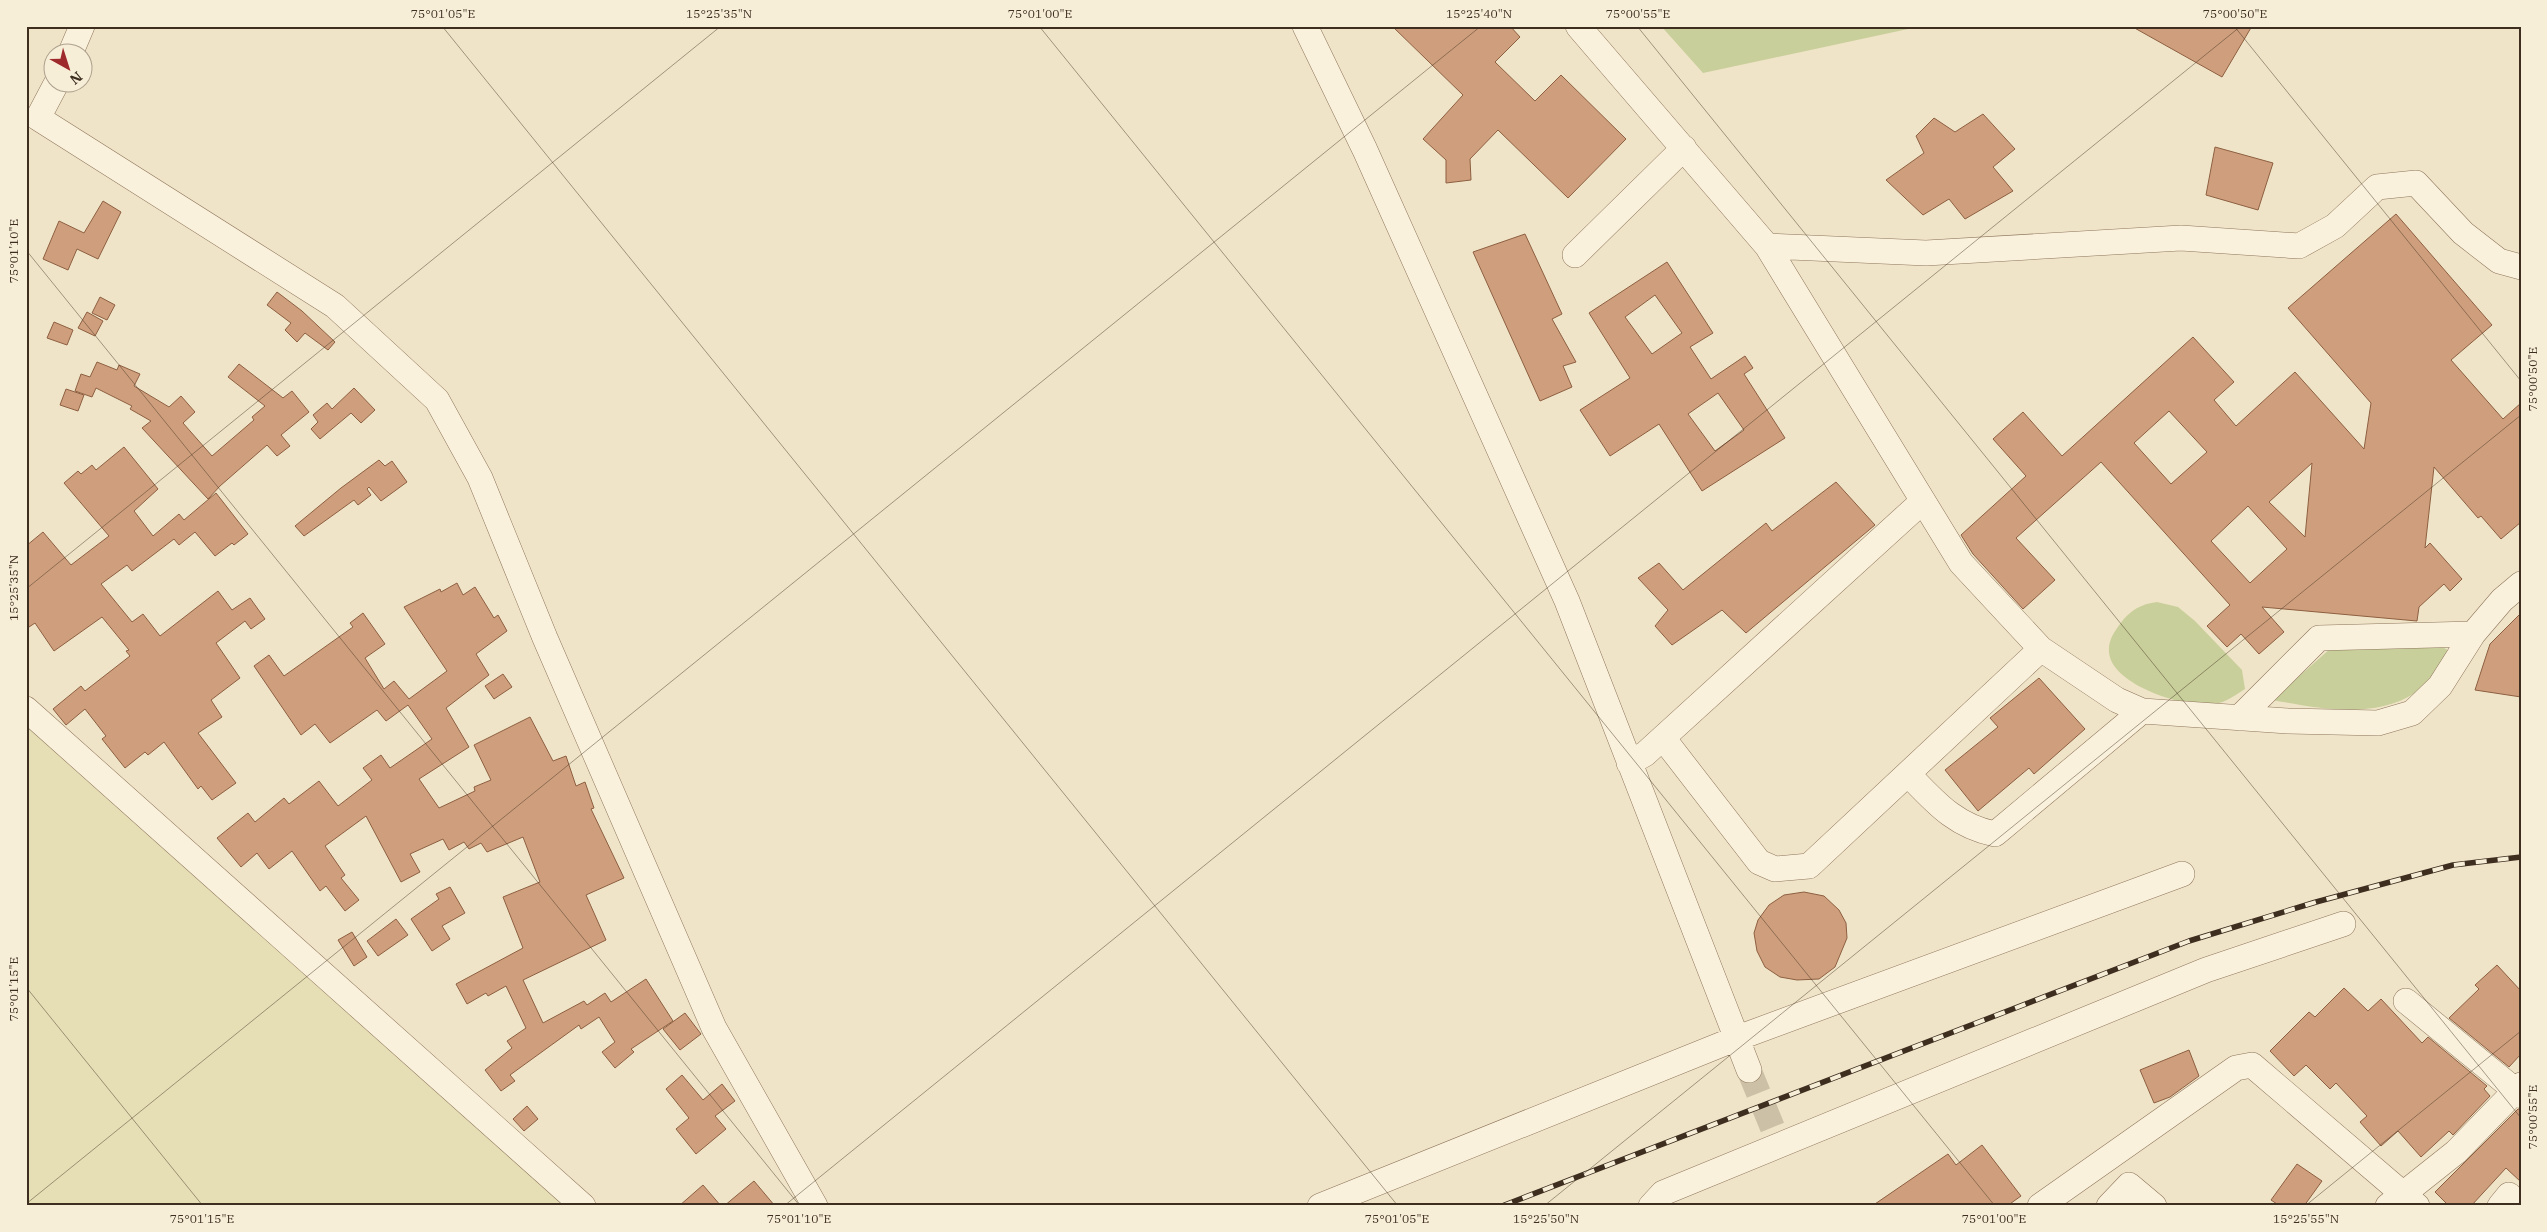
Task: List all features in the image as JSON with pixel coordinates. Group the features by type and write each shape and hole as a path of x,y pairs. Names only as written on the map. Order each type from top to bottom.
{"street":[{"path":"75,42 82,26"},
{"path":"1305,26 1365,150 1567,601 1749,1070"},
{"path":"1578,26 1767,246 1961,563 2041,649 2117,700 2142,711 2239,718 2378,723 2412,713 2440,686 2473,634 2502,600 2521,584"},
{"path":"52,92 38,118 335,306 437,400 480,478 545,638 714,1028 815,1206"},
{"path":"1575,255 1684,148"},
{"path":"1767,246 1926,253 2181,238 2299,246 2335,226 2377,187 2416,183 2463,233 2499,261 2521,266"},
{"path":"1630,764 1663,738 1923,501"},
{"path":"2239,718 2319,638 2473,634"},
{"path":"1663,738 1759,862 1775,869 1809,866 2041,649"},
{"path":"26,709 583,1206"},
{"path":"1908,774 1943,811 1974,830 1995,834 2142,711"},
{"path":"1320,1206 1735,1038 2182,874"},
{"path":"1651,1206 1663,1193 2206,970 2343,924"},
{"path":"2040,1206 2236,1068 2252,1065 2403,1202 2519,1090 2406,1001"},
{"path":"2109,1206 2129,1185 2154,1206"}],"shaded area":[{"path":"26,709 583,1206 26,1206"}],"green space":[{"path":"1661,26 1922,26 1703,73"},
{"path":"2157,602 2178,607 2195,621 2242,670 2245,689 2223,702 2202,705 2186,703 2152,692 2122,675 2113,664 2109,652 2109,644 2112,637 2132,611 2146,604"},
{"path":"2348,633 2427,638 2451,652 2426,685 2399,701 2381,707 2345,710 2272,700"}],"building":[{"path":"1392,26 1510,26 1520,37 1495,62 1535,101 1561,75 1626,139 1568,198 1498,130 1470,159 1471,180 1446,183 1446,160 1423,139 1463,95"},
{"path":"2131,26 2252,26 2222,77"},
{"path":"1983,114 2015,149 1993,167 2013,191 1965,219 1949,199 1923,215 1886,180 1924,153 1916,136 1934,118 1955,132"},
{"path":"2215,147 2273,163 2258,210 2206,195"},
{"path":"103,201 121,212 98,259 77,249 68,270 43,259 59,221 84,233"},
{"path":"2396,214 2492,325 2451,360 2503,419 2521,403 2521,522 2501,539 2481,516 2478,518 2434,467 2425,548 2430,543 2462,579 2450,591 2444,584 2419,607 2417,621 2262,607 2284,632 2259,654 2241,634 2227,647 2207,626 2230,605 2101,462 2016,538 2055,580 2023,609 1973,554 1961,535 2026,476 1993,439 2023,412 2062,456 2193,337 2234,382 2214,400 2236,426 2295,372 2364,449 2371,403 2288,308","holes":["2169,411 2207,452 2171,484 2134,443","2312,463 2305,537 2269,502","2248,506 2287,549 2250,583 2211,541"]},
{"path":"1525,234 1562,314 1552,319 1576,362 1563,366 1572,387 1540,401 1473,252"},
{"path":"1667,262 1713,333 1690,347 1711,379 1745,356 1753,368 1744,374 1785,438 1702,491 1659,424 1610,456 1580,410 1630,378 1589,313","holes":["1655,295 1682,333 1652,354 1625,317","1718,393 1744,430 1715,451 1688,414"]},
{"path":"277,292 302,311 335,342 328,350 305,333 297,342 285,330 291,323 267,305"},
{"path":"100,297 115,305 107,320 92,313"},
{"path":"87,312 103,321 95,336 78,328"},
{"path":"54,322 73,330 67,345 47,338"},
{"path":"97,362 117,370 119,365 140,374 134,386 169,407 181,396 195,412 183,423 212,456 254,420 252,417 265,406 228,377 239,364 283,398 292,391 309,412 281,435 290,446 277,456 267,445 208,499 142,428 151,421 130,409 132,406 96,388 92,397 75,391 81,374 90,377"},
{"path":"354,388 375,410 361,423 351,413 320,439 311,429 318,422 313,415 327,403 332,409"},
{"path":"66,389 84,395 78,411 60,405"},
{"path":"124,447 158,489 134,511 153,536 179,514 184,520 216,493 248,534 215,556 195,532 179,545 174,539 132,571 127,565 101,584 132,622 143,614 160,636 218,591 232,610 250,598 265,619 251,629 245,621 216,643 240,678 211,700 222,717 198,733 236,783 212,800 201,786 198,789 164,742 148,755 145,752 125,768 102,739 106,736 85,709 66,725 53,709 81,686 85,691 130,656 126,651 129,650 102,617 54,651 35,623 26,629 26,546 43,532 71,565 109,536 64,483 78,471 81,474 92,465 96,470"},
{"path":"379,460 385,466 392,461 407,482 381,501 369,487 367,489 371,495 358,505 354,500 304,536 295,526 341,488"},
{"path":"1836,482 1875,525 1746,633 1722,610 1672,645 1655,626 1668,610 1638,578 1659,563 1683,590 1766,523 1772,531"},
{"path":"457,583 463,595 475,587 494,618 498,615 507,631 476,654 489,675 446,708 469,747 419,779 439,808 475,791 474,787 491,780 474,745 530,717 553,761 566,756 576,786 585,782 594,808 591,809 624,878 586,895 606,940 523,980 543,1023 584,1001 587,1005 605,993 611,1002 646,979 673,1021 631,1049 634,1052 615,1068 602,1052 615,1042 599,1017 581,1029 579,1025 510,1075 515,1081 501,1091 485,1070 512,1048 507,1041 526,1028 506,986 488,996 486,993 467,1004 456,984 523,948 503,897 540,882 523,837 487,852 481,843 469,849 464,842 449,850 443,839 410,854 420,872 401,882 366,816 325,846 345,875 341,878 359,900 345,911 326,886 320,891 292,851 269,869 257,853 241,867 217,838 248,813 255,822 284,798 289,804 319,781 338,806 372,780 363,768 381,755 390,768 432,739 408,705 386,721 377,710 330,743 315,724 301,735 254,666 269,655 284,676 353,627 350,623 363,613 385,644 365,658 384,689 394,681 409,699 447,671 404,607 440,589 441,592"},
{"path":"2521,613 2521,697 2475,690 2490,644"},
{"path":"503,674 512,687 494,699 485,686"},
{"path":"2039,678 2085,729 2034,774 2029,768 1978,811 1945,770 1998,727 1990,718"},
{"path":"450,887 465,913 442,926 450,939 432,951 411,919 439,899 436,894"},
{"path":"1804,892 1824,896 1839,910 1846,923 1847,938 1835,967 1819,979 1797,980 1780,977 1765,967 1757,951 1754,933 1758,920 1769,905 1784,895"},
{"path":"396,919 408,935 378,956 367,941"},
{"path":"352,932 367,957 354,966 338,940"},
{"path":"2497,965 2521,991 2521,1054 2509,1067 2449,1018 2479,989 2475,985"},
{"path":"2344,988 2368,1011 2381,999 2422,1043 2428,1037 2487,1086 2484,1089 2490,1096 2453,1135 2449,1131 2421,1157 2398,1131 2381,1146 2360,1122 2367,1116 2336,1083 2330,1089 2306,1065 2294,1076 2270,1051 2309,1012 2315,1017"},
{"path":"685,1013 701,1034 680,1050 663,1029"},
{"path":"2189,1050 2199,1076 2170,1097 2154,1103 2140,1070"},
{"path":"682,1075 703,1100 722,1084 735,1101 715,1116 726,1129 696,1154 676,1129 689,1118 666,1089"},
{"path":"527,1106 538,1119 524,1131 513,1119"},
{"path":"2518,1109 2521,1109 2521,1182 2506,1168 2471,1206 2449,1206 2435,1192"},
{"path":"1982,1145 2021,1196 2007,1206 1872,1206 1948,1154 1956,1165"},
{"path":"2297,1164 2322,1181 2304,1206 2280,1206 2271,1200"},
{"path":"754,1181 775,1206 724,1206"},
{"path":"703,1185 721,1206 679,1206"}],"tunnel":[{"path":"1749,1070 1780,1146"}],"railway":[{"path":"1502,1206 2189,941 2316,902 2453,865 2521,857"}]}
